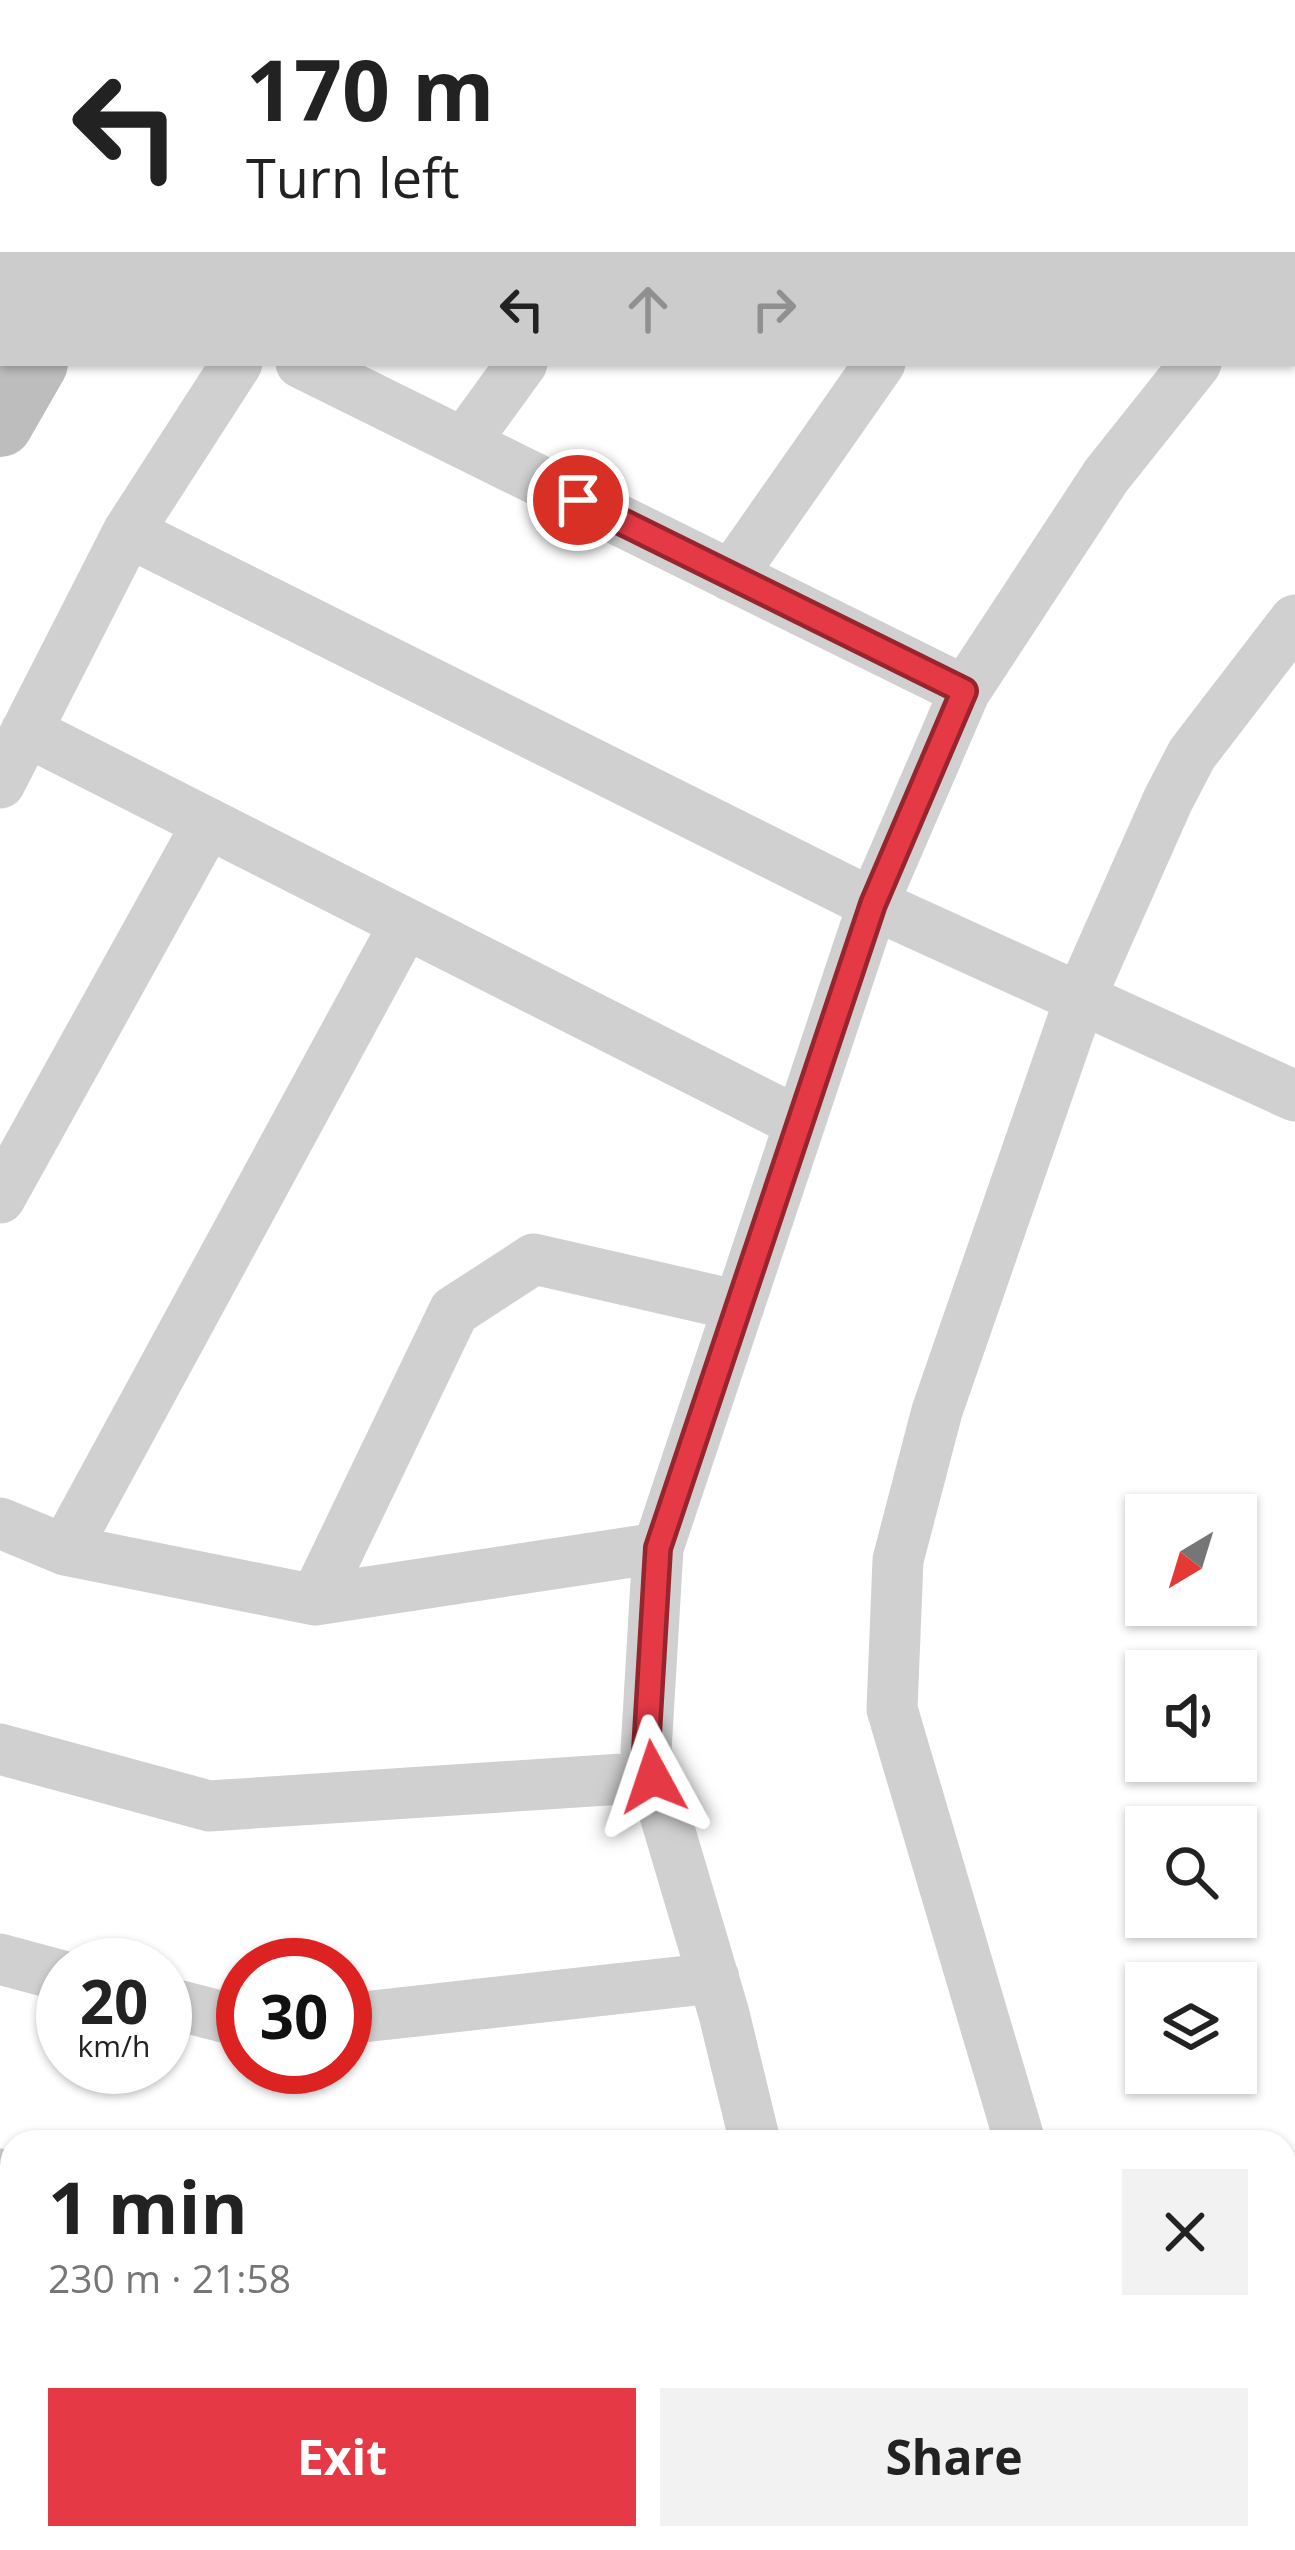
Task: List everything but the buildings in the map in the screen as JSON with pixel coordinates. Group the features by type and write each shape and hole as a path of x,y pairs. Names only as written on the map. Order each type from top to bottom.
{"main road":[{"path":"0,424 33,366"}],"street":[{"path":"0,783 128,532 235,366"},
{"path":"307,366 964,691"},
{"path":"464,443 520,366"},
{"path":"730,577 878,366"},
{"path":"752,2130 646,1751 658,1548 873,904 964,691 1106,476 1194,366"},
{"path":"128,532 873,904 1295,1096"},
{"path":"1016,2130 892,1709 898,1560 937,1411 1081,996 1192,754 1295,620"},
{"path":"26,731 800,1123"},
{"path":"0,1198 208,824"},
{"path":"65,1550 405,924"},
{"path":"315,1600 454,1311 534,1259 740,1306"},
{"path":"0,1523 65,1550 315,1600 658,1548"},
{"path":"0,1749 209,1806 653,1777"},
{"path":"0,1959 36,1969"},
{"path":"372,2016 713,1978"}],"route":[{"path":"578,500 964,691 873,904 658,1548 646,1751 653,1777"}]}
